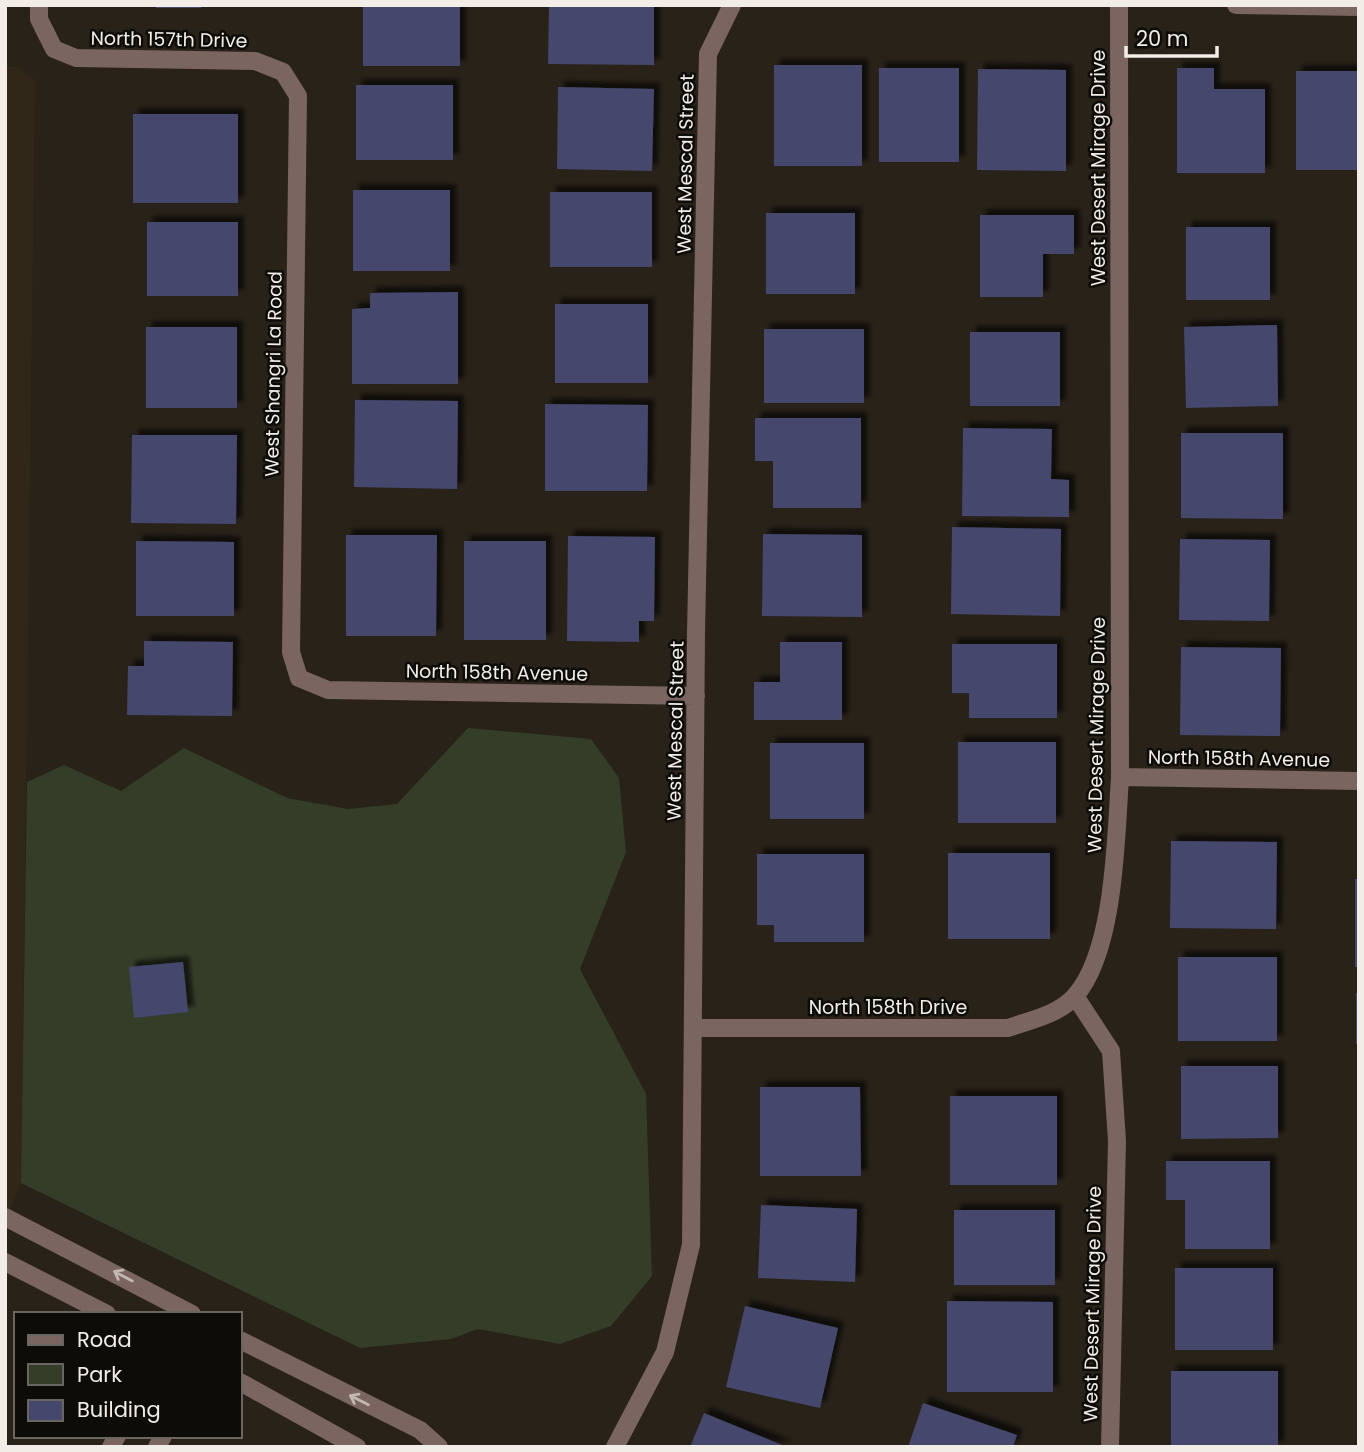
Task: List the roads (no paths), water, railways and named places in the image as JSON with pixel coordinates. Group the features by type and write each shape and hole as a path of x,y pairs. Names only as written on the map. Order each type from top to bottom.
{"street":[{"name":"North 157th Drive","path":"39,5 39,19 54,48 76,58 256,61 284,72"},
{"name":"West Mescal Street","path":"615,1447 665,1352 691,1245 696,696 708,54 732,5"},
{"name":"West Desert Mirage Drive","path":"1110,1447 1116,1141 1111,1051 1075,996 1095,961 1112,890 1120,777 1119,5"},
{"path":"1236,5 1359,7"},
{"name":"West Shangri La Road","path":"284,72 298,96 290,652 299,678"},
{"name":"North 158th Avenue","path":"299,678 328,691 696,696"},
{"name":"North 158th Avenue","path":"1120,777 1359,781"},
{"name":"North 158th Drive","path":"693,1028 1008,1028 1053,1013 1075,996"},
{"path":"5,1217 185,1312"},
{"path":"5,1262 103,1312"},
{"path":"242,1341 420,1430 439,1447"},
{"path":"242,1383 357,1447"}]}
